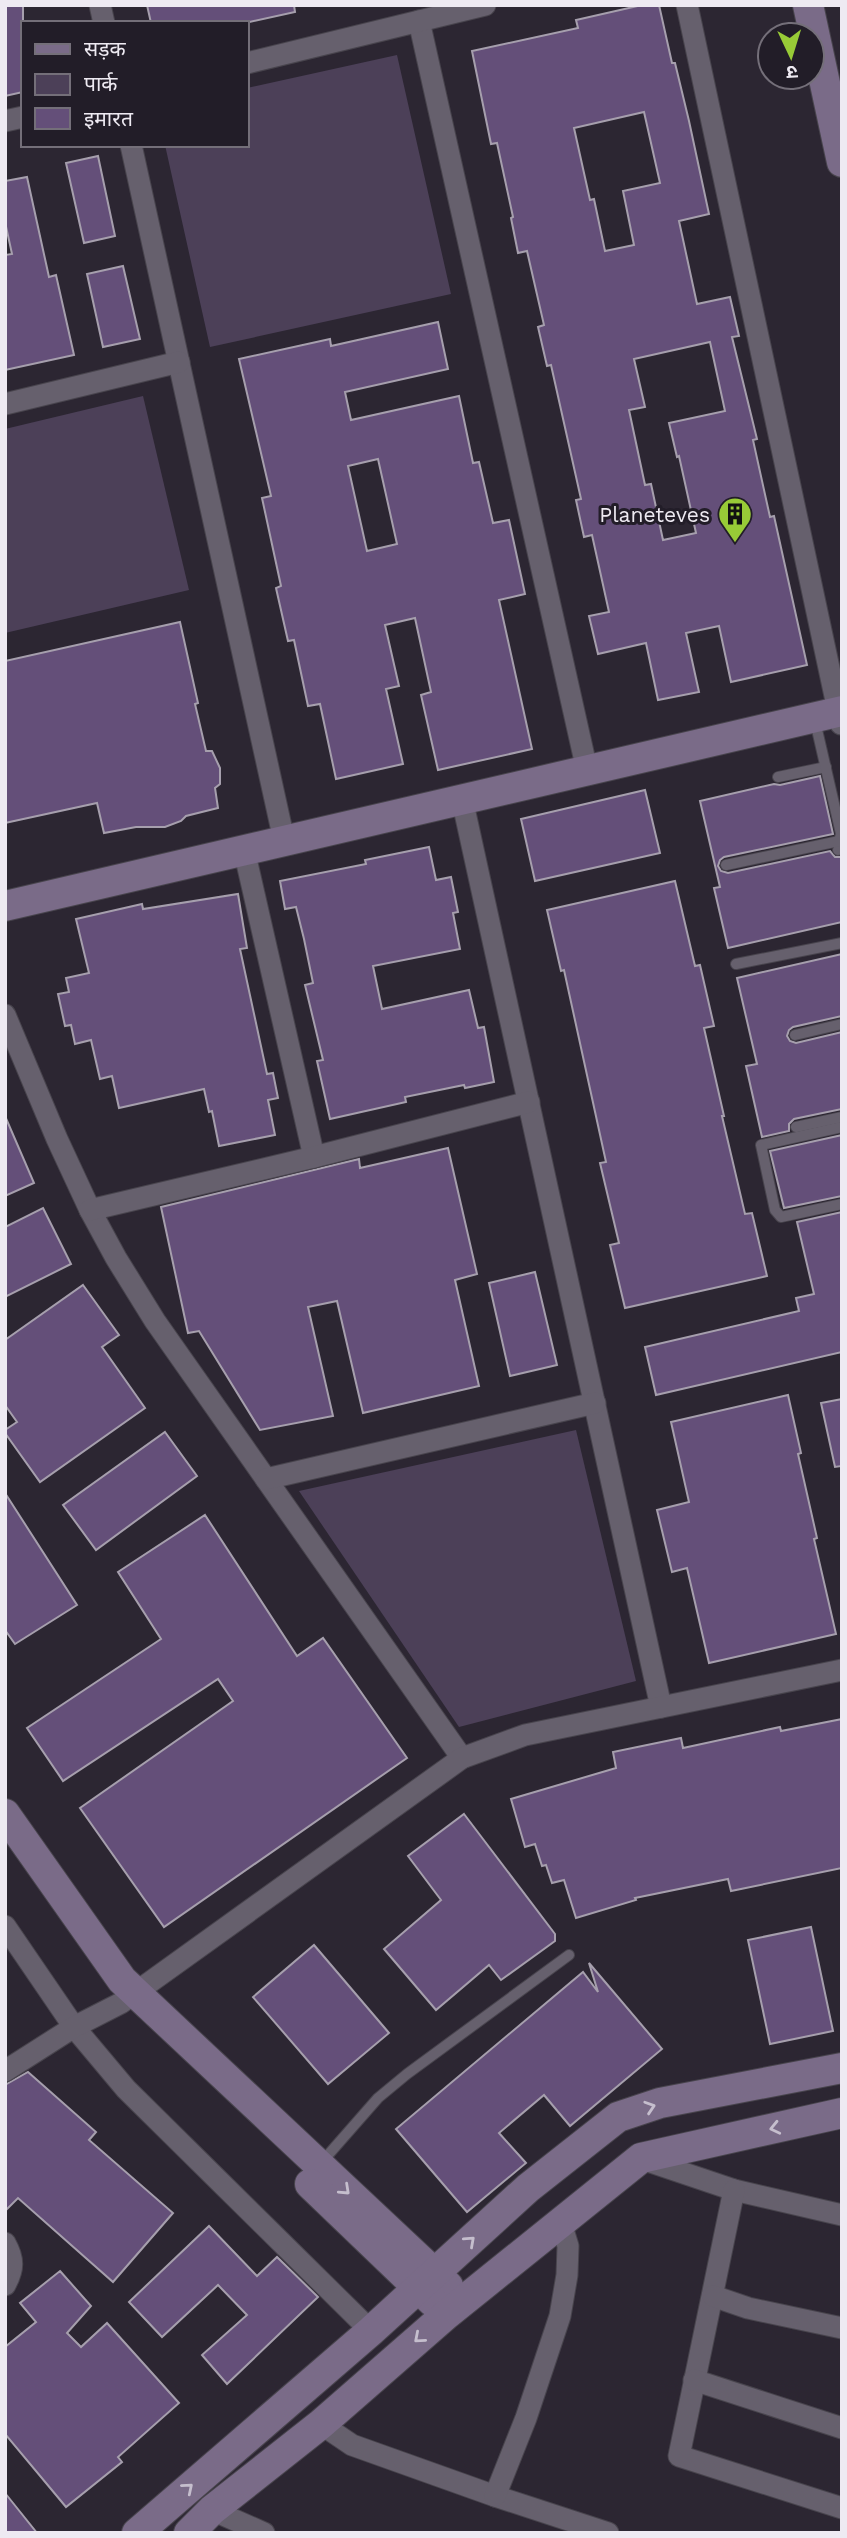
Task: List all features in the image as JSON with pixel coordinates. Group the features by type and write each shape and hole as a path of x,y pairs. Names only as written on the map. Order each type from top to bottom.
{"street":[{"path":"248,63 485,5"},
{"path":"5,906 587,770 834,716 687,5"},
{"path":"808,5 842,163"},
{"path":"419,21 587,770"},
{"path":"131,147 284,840"},
{"path":"5,404 179,362"},
{"path":"462,799 661,1707"},
{"path":"244,850 314,1157"},
{"path":"5,1015 57,1139 116,1258 155,1321 463,1758"},
{"path":"90,1210 529,1102"},
{"path":"266,1479 595,1403"},
{"path":"5,2071 74,2027 128,1998 463,1758 525,1735 842,1670"},
{"path":"5,1814 122,1980 128,1998 455,2307"},
{"path":"5,1846 107,1988 128,1998 319,2165 426,2281"},
{"path":"5,1926 74,2027 126,2089 371,2332"},
{"path":"136,2533 371,2332 528,2188 618,2117 660,2103 842,2068"},
{"path":"189,2533 212,2510 321,2424 455,2307 641,2158 842,2113"},
{"path":"641,2158 734,2190 842,2215"},
{"path":"734,2190 680,2456 842,2508"},
{"path":"495,2496 526,2418 560,2316 567,2275 568,2246 561,2223"},
{"path":"5,2243 13,2258 11,2273 5,2285"},
{"path":"713,2296 748,2308 842,2328"},
{"path":"694,2380 842,2428"},
{"path":"321,2424 352,2445 608,2533"},
{"path":"212,2510 264,2533"}],"lane":[{"path":"726,865 839,841 841,834 826,766 834,716"},
{"path":"778,777 826,766"},
{"path":"736,964 842,943"},
{"path":"794,1035 842,1024"},
{"path":"796,1127 842,1117"},
{"path":"842,1127 761,1145 775,1210 781,1217 842,1204"},
{"path":"319,2165 357,2119 407,2074 569,1955"}],"green space":[{"path":"397,55 451,294 210,347 165,147 248,147 248,88"},
{"path":"143,396 189,590 5,633 5,429"},
{"path":"576,1430 636,1681 459,1727 299,1491"}],"building":[{"path":"5,5 23,5 21,92 5,96"},
{"path":"147,5 294,5 295,12 248,22 151,21"},
{"path":"642,5 659,5 689,121 709,214 679,221 697,304 730,297 739,336 732,337 757,439 753,440 770,517 774,516 807,665 731,682 719,626 686,633 699,692 658,700 646,643 598,654 589,616 609,612 592,535 584,537 576,500 581,499 551,365 547,366 538,327 544,325 527,251 518,253 497,143 491,144 472,51 578,28 576,20","holes":["644,112 660,183 623,191 634,245 605,251 574,128","710,342 725,411 669,423 696,533 663,540 651,484 645,485 629,410 645,407 634,359"]},
{"path":"98,156 115,236 84,243 66,163"},
{"path":"27,177 49,277 56,275 74,355 5,370 5,255 12,254 5,222 5,181"},
{"path":"123,266 140,339 103,347 87,274"},
{"path":"438,322 448,369 345,392 351,420 459,396 473,463 479,462 493,523 509,520 525,594 499,600 532,749 438,770 421,695 431,692 415,618 385,625 399,686 386,689 403,764 336,779 320,704 308,706 294,640 288,641 276,588 281,586 262,498 271,496 239,359 330,339 331,346","holes":["378,459 397,544 367,551 348,466"]},
{"path":"180,622 206,751 212,751 220,768 220,784 215,788 218,808 186,816 181,821 165,827 136,827 104,833 97,803 5,823 5,661"},
{"path":"820,776 833,834 724,857 718,866 721,871 728,873 830,851 835,857 842,857 842,922 728,948 714,888 720,887 700,801"},
{"path":"645,790 660,853 535,881 521,819"},
{"path":"429,847 436,880 451,877 458,912 453,913 460,949 373,966 382,1009 469,990 478,1028 484,1027 494,1082 405,1097 406,1102 330,1119 317,1061 323,1060 305,985 313,983 304,939 296,907 285,909 280,881 366,864 365,860"},
{"path":"675,881 695,966 700,965 714,1026 704,1028 722,1116 745,1214 752,1213 767,1276 625,1308 610,1245 619,1243 600,1163 606,1162 564,970 561,971 547,910"},
{"path":"238,894 247,948 240,949 267,1074 273,1073 278,1098 268,1100 275,1135 219,1146 212,1111 209,1112 204,1089 119,1108 112,1076 100,1079 91,1040 75,1044 71,1025 65,1026 58,994 69,992 66,978 89,973 76,919 142,904 143,909"},
{"path":"842,954 842,1016 793,1027 787,1036 790,1041 796,1043 842,1032 842,1109 794,1119 789,1124 789,1131 762,1137 746,1066 757,1064 737,978"},
{"path":"5,1116 34,1183 5,1196"},
{"path":"842,1135 842,1196 784,1208 770,1151"},
{"path":"448,1148 477,1274 455,1280 479,1386 363,1413 337,1301 308,1307 333,1416 260,1430 199,1331 188,1333 161,1207 359,1159 360,1168"},
{"path":"43,1208 71,1264 5,1297 5,1227"},
{"path":"842,1212 842,1352 656,1395 645,1347 799,1311 796,1298 814,1294 797,1222"},
{"path":"535,1272 557,1365 510,1376 489,1283"},
{"path":"83,1285 119,1335 102,1347 145,1408 40,1482 5,1433 5,1430 17,1422 5,1405 5,1340"},
{"path":"788,1395 817,1538 814,1539 836,1634 709,1663 687,1568 672,1572 657,1510 689,1502 671,1422"},
{"path":"842,1399 842,1466 835,1467 821,1403"},
{"path":"165,1432 197,1476 96,1550 63,1505"},
{"path":"5,1493 77,1605 15,1644 5,1630"},
{"path":"205,1515 297,1656 323,1638 407,1758 164,1927 80,1808 233,1701 218,1679 63,1781 27,1728 161,1639 118,1572"},
{"path":"842,1719 842,1868 731,1891 728,1879 635,1898 636,1900 576,1918 564,1880 552,1883 546,1865 542,1866 535,1844 525,1847 511,1799 616,1768 613,1752 681,1738 683,1748 780,1727 781,1731"},
{"path":"464,1814 555,1934 555,1941 501,1980 489,1965 436,2010 384,1949 441,1900 408,1856"},
{"path":"811,1927 833,2031 770,2044 748,1940"},
{"path":"314,1945 389,2033 328,2084 253,1997"},
{"path":"589,1963 662,2049 570,2126 544,2095 499,2133 526,2163 467,2212 396,2129 583,1972 598,1992"},
{"path":"28,2072 96,2132 89,2140 173,2213 113,2282 18,2198 5,2211 5,2085"},
{"path":"209,2226 257,2276 277,2257 318,2297 227,2384 202,2355 247,2315 218,2285 162,2337 129,2302"},
{"path":"60,2271 91,2306 67,2333 81,2347 107,2323 179,2403 118,2457 122,2462 66,2507 5,2434 5,2347 36,2322 20,2303"},
{"path":"5,2493 37,2533 5,2533"}],"place":[{"name":"Planeteves","path":"735,544"}]}
